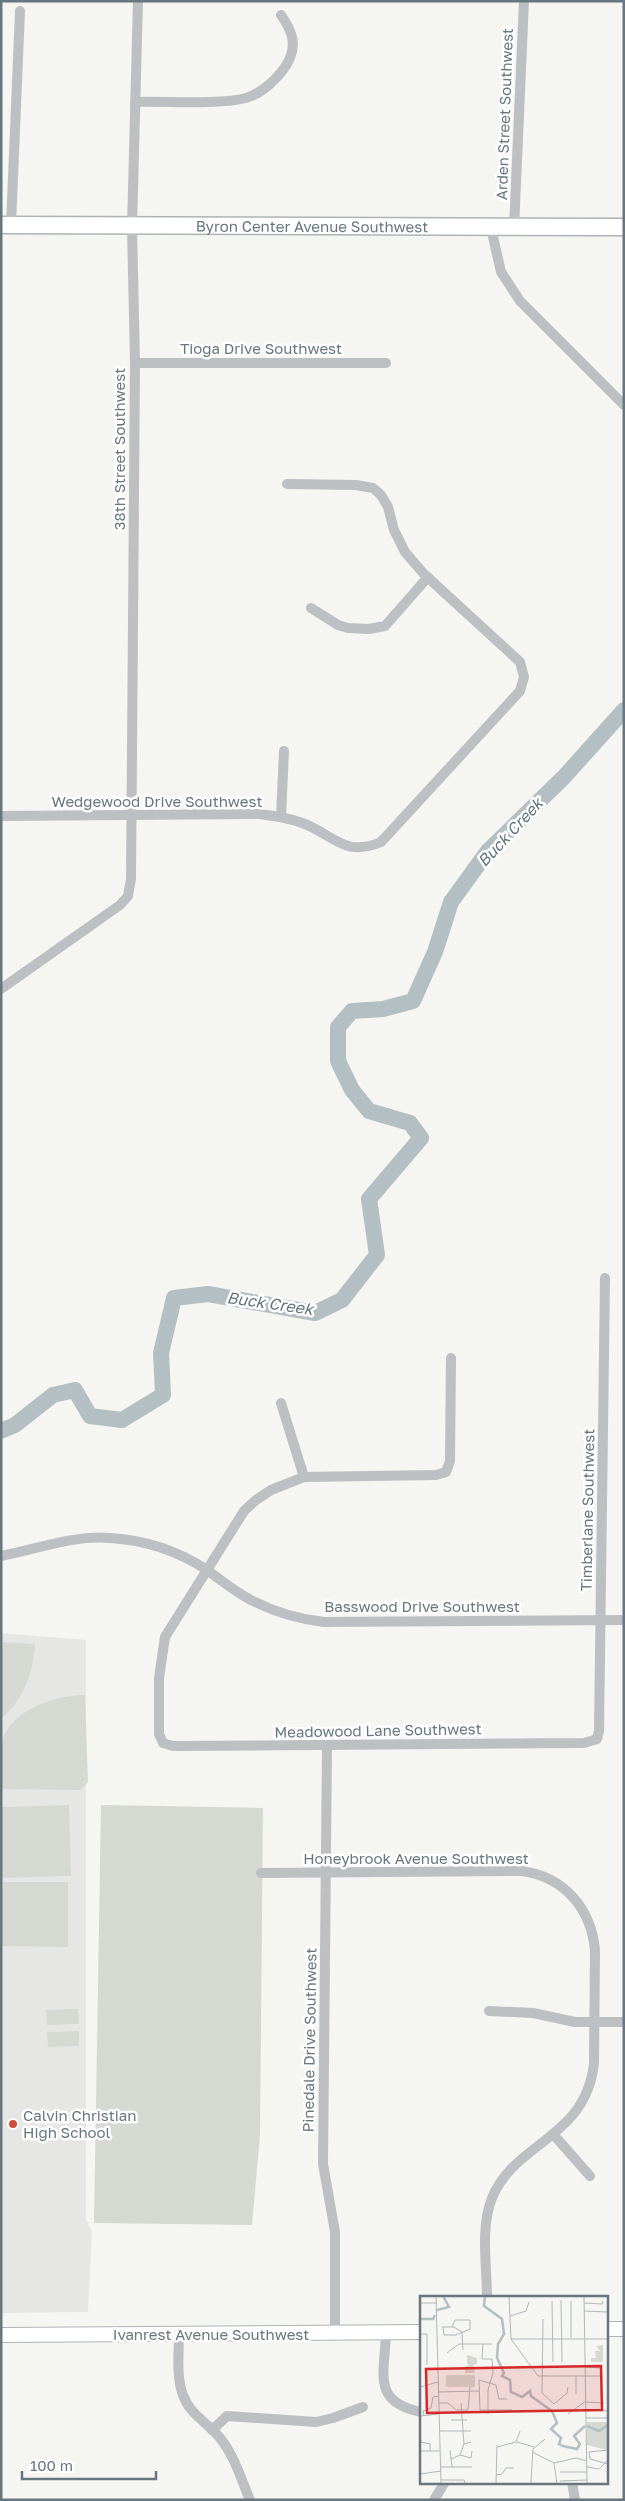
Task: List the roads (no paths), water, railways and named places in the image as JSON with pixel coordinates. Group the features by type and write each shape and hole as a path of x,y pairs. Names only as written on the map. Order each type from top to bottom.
{"main road":[{"name":"Byron Center Avenue Southwest","path":"6,225 132,227 624,227"}],"street":[{"name":"38th Street Southwest","path":"1,989 120,905 128,896 131,878 133,814 135,363 132,227 138,1"},
{"name":"Arden Street Southwest","path":"514,228 524,1"},
{"path":"6,225 20,11"},
{"path":"135,102 230,100 247,98 261,91 273,81 290,58 292,32 280,15"},
{"path":"491,228 501,272 520,301 624,405"},
{"name":"Tioga Drive Southwest","path":"135,363 386,363"},
{"name":"Wedgewood Drive Southwest","path":"1,816 259,814 280,817 305,824 351,847 364,849 381,842 520,691 524,677 520,662 428,577 405,552 394,530 388,507 381,495 373,488 356,485 287,484"},
{"path":"311,608 338,625 348,628 370,629 385,626 428,577"},
{"path":"280,817 284,751"},
{"name":"Timberlane Southwest","path":"594,1741 599,1730 604,1278"},
{"path":"206,1570 250,1506 271,1490 304,1477 436,1475 446,1472 450,1461 451,1358"},
{"path":"281,1403 304,1477"},
{"name":"Basswood Drive Southwest","path":"1,1556 64,1540 111,1538 161,1548 183,1557 206,1570 258,1604 286,1615 314,1621 344,1623 624,1620"},
{"name":"Meadowood Lane Southwest","path":"206,1570 171,1625 162,1647 158,1678 159,1734 163,1743 173,1746 327,1746 584,1743 594,1741"},
{"name":"Pinedale Drive Southwest","path":"327,1746 323,2171 334,2232 335,2333"},
{"name":"Honeybrook Avenue Southwest","path":"261,1873 516,1870 538,1874 553,1881 567,1890 584,1910 592,1932 595,1950 594,2063 589,2088 575,2114 506,2175 492,2198 486,2227 487,2296"},
{"path":"489,2011 533,2013 567,2021 624,2022"},
{"path":"553,2134 590,2176"},
{"path":"608,2329 624,2329"},
{"path":"386,2332 384,2375 388,2394 397,2405 420,2412"},
{"name":"Ivanrest Avenue Southwest","path":"1,2335 420,2332"},
{"path":"179,2334 180,2381 183,2396 194,2415 212,2430 231,2456 250,2500"},
{"path":"212,2430 221,2421 231,2416 316,2422 363,2408"},
{"path":"434,2500 444,2484"},
{"path":"572,2484 575,2500"}],"waterway":[{"name":"Buck Creek","path":"1,1431 15,1425 53,1395 75,1390 90,1416 122,1420 163,1395 161,1353 174,1298 208,1294 315,1313 342,1300 377,1255 369,1199 421,1138 410,1123 369,1111 352,1090 338,1061 338,1027 352,1011 383,1009 413,1001 435,952 451,902 488,851 564,777 624,710"}],"place":[{"name":"Calvin Christian High School","path":"13,2124"}]}
